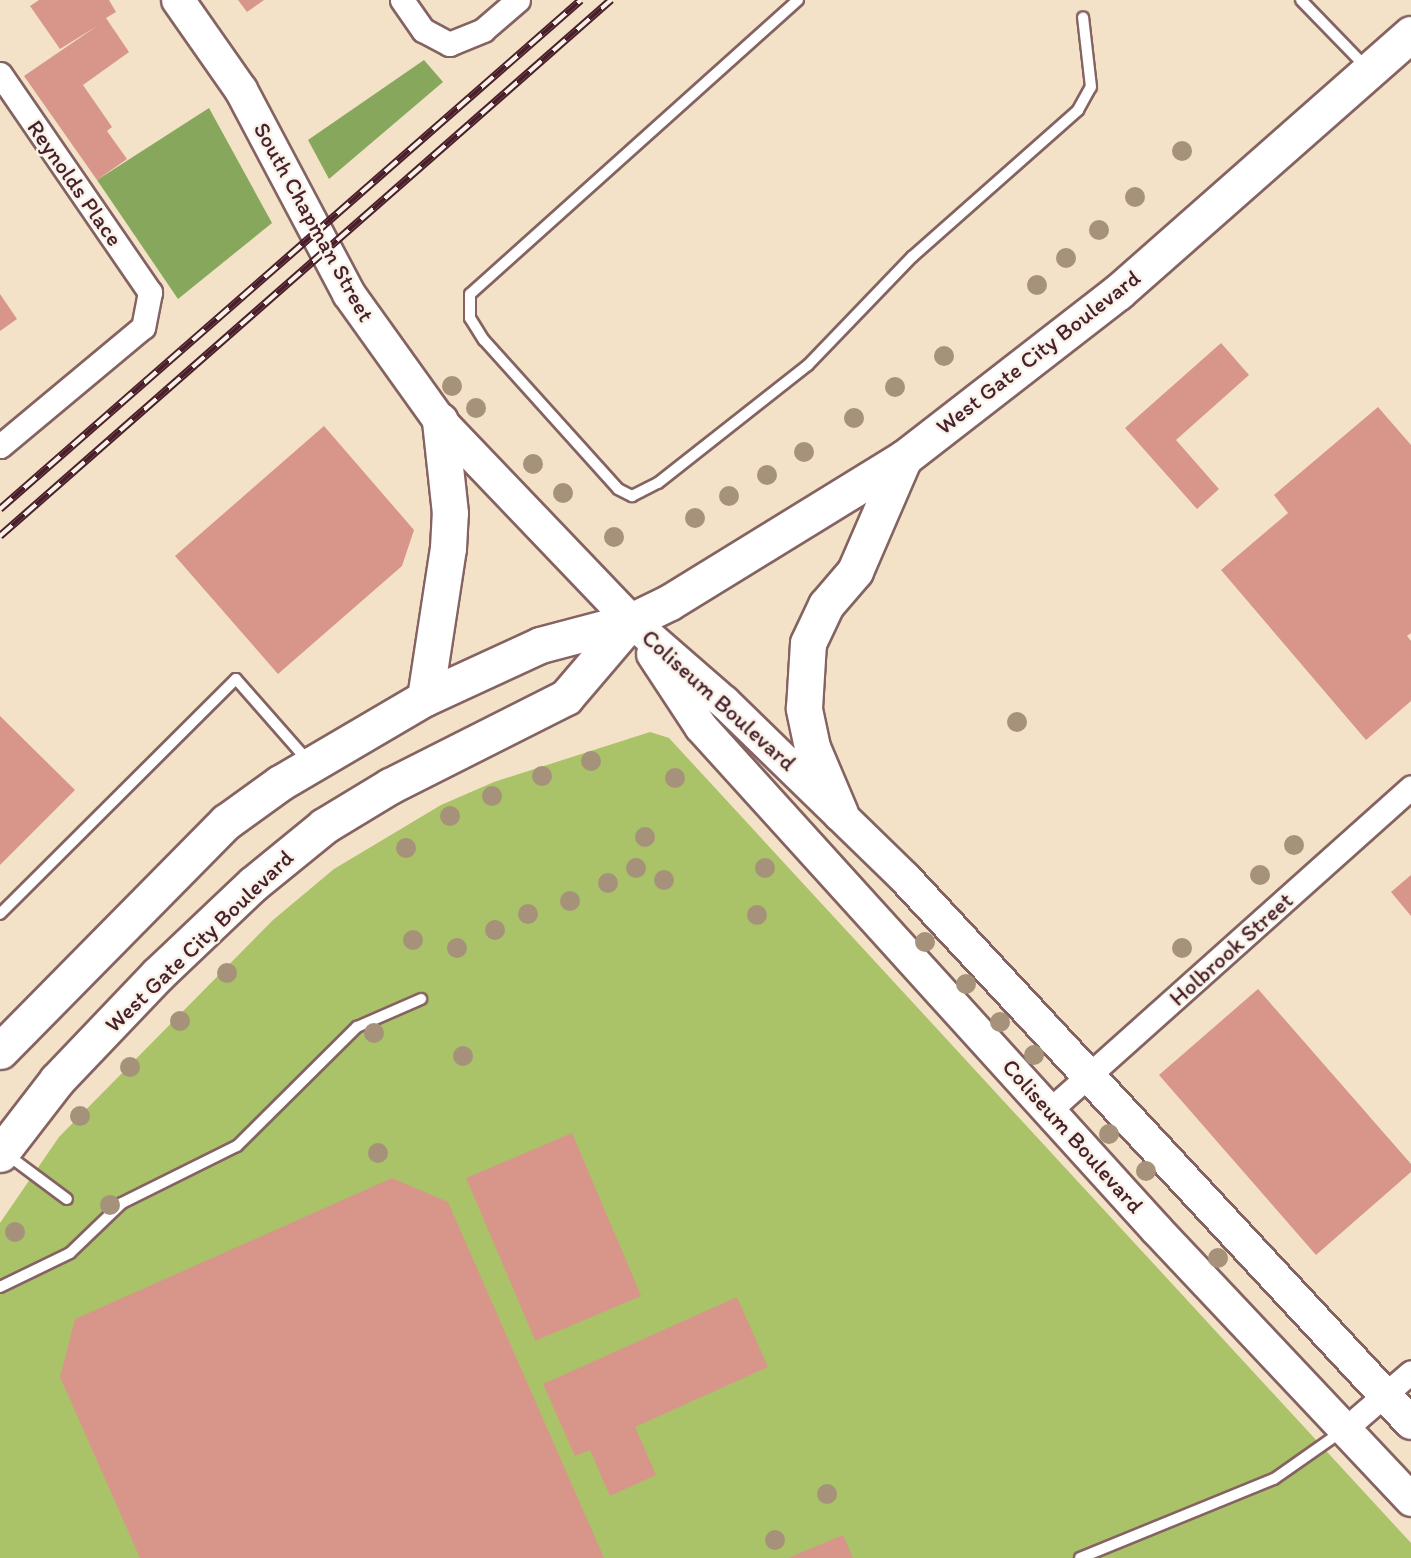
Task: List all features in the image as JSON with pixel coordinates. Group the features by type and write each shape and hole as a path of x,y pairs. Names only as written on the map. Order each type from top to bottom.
{"main road":[{"name":"South Chapman Street","path":"178,0 241,90 349,294 440,421 631,621"},
{"name":"West Gate City Boulevard","path":"6,1039 226,822 311,764 425,698 540,645 631,621 705,582 904,458 1118,292 1411,34"},
{"path":"425,698 449,536 440,421"},
{"path":"840,813 812,747 804,708 808,643 826,605 855,571 904,458"},
{"name":"West Gate City Boulevard","path":"1,1153 57,1080 157,975 253,884 324,826 390,786 566,697 631,621"},
{"name":"Coliseum Boulevard","path":"631,621 724,702 840,813 1090,1075 1411,1423"},
{"name":"Coliseum Boulevard","path":"631,621 702,727 1050,1110 1411,1500"}],"street":[{"path":"402,0 423,30 449,44 483,30 517,0"},
{"name":"Reynolds Place","path":"0,74 150,292 143,327 0,446"},
{"name":"Holbrook Street","path":"1050,1110 1411,787"},
{"path":"1345,1429 1411,1371"}],"lane":[{"path":"798,0 470,294 470,318 499,357 618,489 632,496 658,484 808,365 912,257 1079,110 1091,87 1083,17"},
{"path":"1302,0 1370,72"},
{"path":"0,914 236,679 311,764"},
{"path":"0,1287 70,1253 122,1203 237,1146 357,1027 421,999"},
{"path":"1,1153 67,1199"},
{"path":"1080,1558 1274,1479 1345,1429"}],"green space":[{"path":"424,60 443,82 329,179 308,140"},
{"path":"209,108 272,223 178,299 97,180"},
{"path":"650,732 669,738 1411,1543 1411,1558 0,1558 0,1223 59,1137 273,920 334,869 441,805 494,782"}],"building":[{"path":"39,0 109,0 116,12 106,18 129,52 83,85 112,127 107,131 127,159 97,180 24,76 97,26 60,49 30,6"},
{"path":"238,0 264,0 247,12"},
{"path":"0,294 17,319 0,331"},
{"path":"1221,343 1249,375 1176,440 1219,489 1197,509 1125,428"},
{"path":"1378,407 1411,445 1411,633 1407,636 1411,641 1411,701 1366,740 1221,570 1288,513 1274,495"},
{"path":"324,426 414,530 402,566 278,674 175,556"},
{"path":"0,716 75,790 0,865"},
{"path":"1411,875 1411,916 1391,892"},
{"path":"1258,989 1411,1164 1411,1172 1316,1255 1159,1075"},
{"path":"572,1133 641,1296 535,1341 466,1178"},
{"path":"392,1178 448,1202 604,1558 140,1558 60,1377 75,1319"},
{"path":"737,1297 768,1367 635,1427 656,1475 610,1496 590,1450 575,1456 543,1384"},
{"path":"843,1535 853,1558 788,1558"}],"railway":[{"path":"0,509 581,0"},
{"path":"0,536 611,0"}]}
